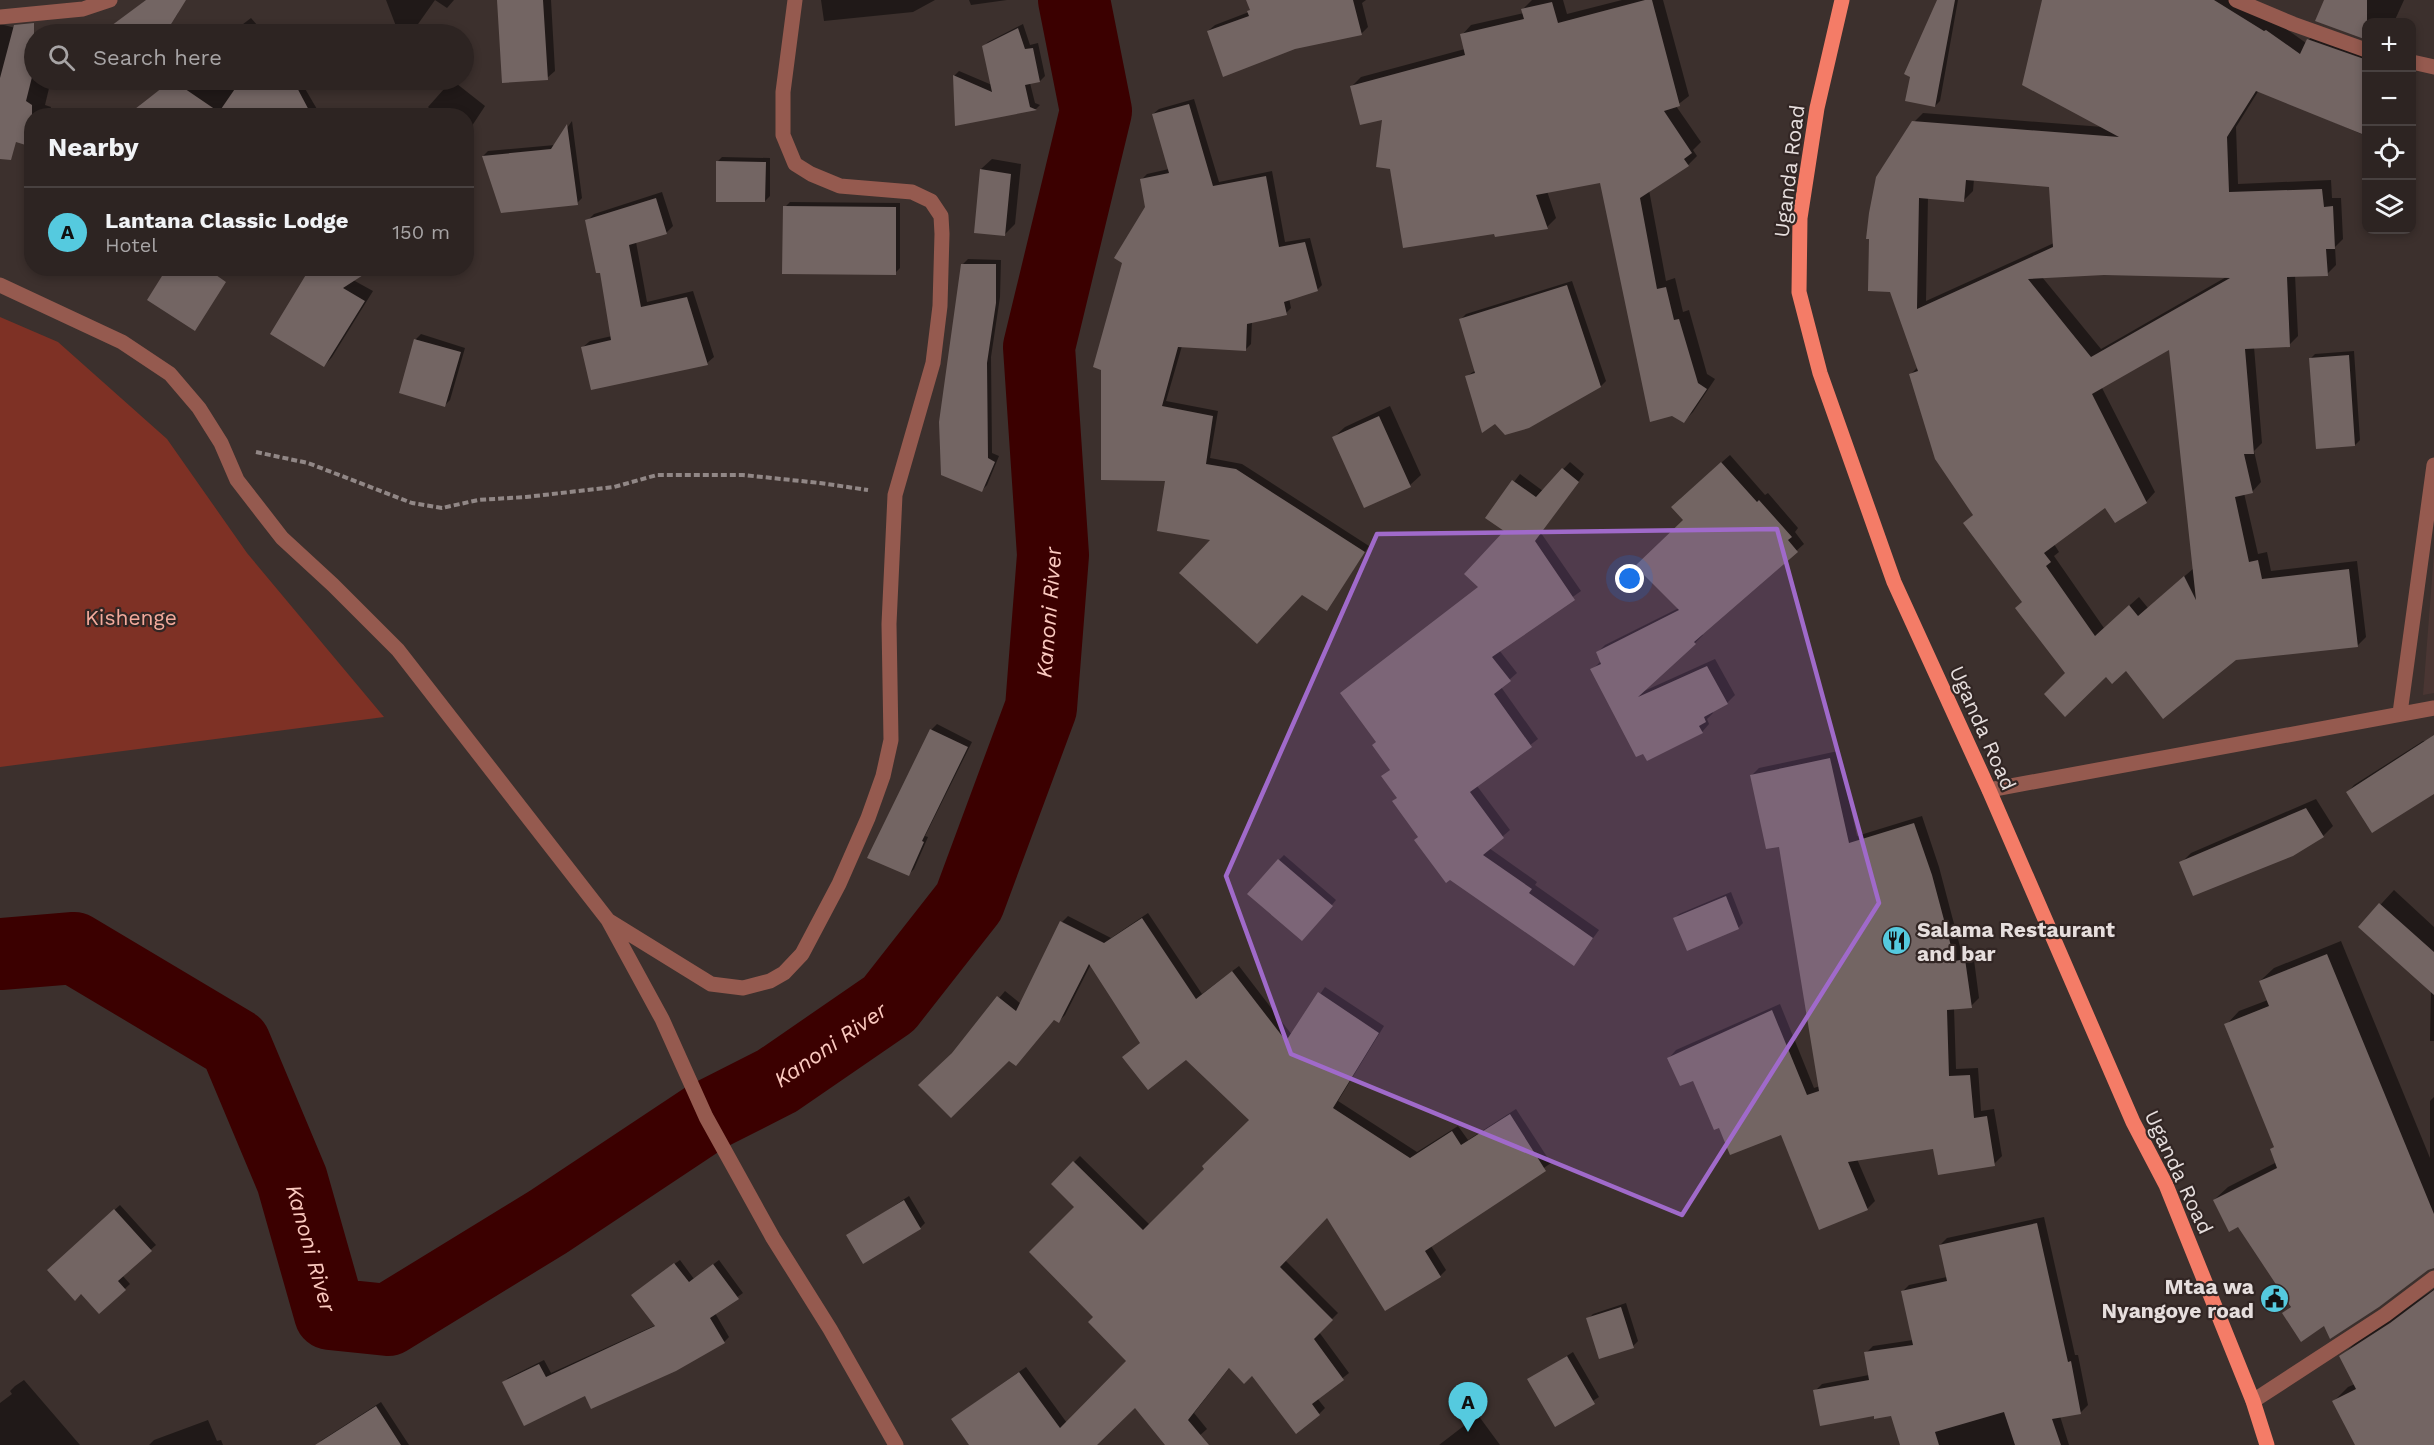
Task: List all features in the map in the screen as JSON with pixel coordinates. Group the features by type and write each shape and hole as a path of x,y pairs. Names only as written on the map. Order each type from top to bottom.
{"main road":[{"name":"Uganda Road","path":"1842,0 1817,108 1800,219 1799,292 1820,373 1894,582 1989,790 2133,1122 2166,1185 2253,1401 2267,1445"}],"street":[{"path":"0,17 83,9 110,0"},
{"path":"608,920 711,984 743,988 770,981 784,973 802,954 839,884 868,818 883,776 891,740 889,624 895,495 933,363 940,306 941,216 931,201 912,192 840,186 811,174 795,164 783,135 783,92 795,0"},
{"path":"2236,0 2293,24 2362,48"},
{"path":"2416,63 2434,67"},
{"path":"0,285 122,342 170,374 199,408 220,443 237,480 282,538 398,650 608,920 662,1019 712,1127 773,1238 830,1329 896,1445"},
{"path":"2400,713 2434,465"},
{"path":"1989,790 2109,770 2434,708"},
{"path":"2253,1401 2385,1315 2434,1278"}],"path":[{"path":"220,443 308,462 412,503 442,508 478,500 614,487 657,475 743,475 820,483 895,495"}],"highlighted area":[{"path":"1777,529 1879,903 1682,1215 1291,1054 1226,876 1377,534"}],"shaded area":[{"path":"2434,553 2434,693 2423,695"}],"green space":[{"name":"Kishenge","path":"0,317 58,342 167,439 247,553 384,717 0,767"}],"building":[{"path":"146,0 186,0 171,24 114,24"},
{"path":"497,0 543,0 548,80 502,83"},
{"path":"1246,0 1353,0 1362,35 1295,49 1223,77 1207,31 1249,16 1247,11 1250,10"},
{"path":"1652,0 1680,106 1664,111 1692,153 1684,159 1689,166 1640,198 1657,289 1666,287 1674,320 1679,319 1698,383 1707,389 1684,423 1672,416 1650,422 1600,183 1536,195 1548,229 1495,237 1494,234 1403,248 1390,169 1376,167 1382,120 1360,125 1350,86 1465,55 1460,34 1524,19 1521,9 1552,2 1558,23"},
{"path":"1937,0 1955,0 1935,107 1905,101 1910,77 1904,74"},
{"path":"2042,0 2214,0 2264,31 2266,30 2300,54 2307,39 2362,58 2362,134 2256,91 2227,137 2229,192 2322,189 2324,207 2333,206 2335,249 2326,249 2328,276 2287,277 2290,347 2245,349 2254,454 2244,454 2253,493 2235,497 2249,562 2258,560 2262,579 2349,569 2358,647 2236,660 2163,719 2126,671 2112,684 2106,677 2065,717 2044,694 2065,673 2015,608 2022,602 1963,523 1973,515 1935,459 1909,374 1918,371 1890,292 1868,291 1869,239 1866,239 1876,177 1912,121 2119,137 2022,85","holes":["1966,180 2049,187 2053,247 1917,309 1919,198 1964,202","2104,275 2230,278 2091,357 2028,279","2169,350 2196,600 2184,576 2138,616 2129,605 2095,636 2046,566 2051,562 2044,553 2105,508 2115,523 2147,503 2092,394"]},
{"path":"2324,0 2367,0 2367,18 2362,18 2362,38 2315,21"},
{"path":"24,24 24,90 29,90 26,101 32,105 32,108 24,108 24,144 16,142 11,160 0,159 0,78 14,25"},
{"path":"1018,28 1025,49 1033,48 1040,82 1025,85 1030,107 1037,110 955,126 953,75 992,92 982,46"},
{"path":"159,90 187,90 213,108 136,108"},
{"path":"234,90 298,90 308,108 222,108"},
{"path":"1189,104 1213,186 1266,176 1279,247 1305,242 1318,291 1284,302 1287,315 1247,324 1246,351 1178,347 1162,406 1213,416 1206,464 1236,469 1365,552 1327,611 1302,595 1257,644 1179,573 1210,540 1157,531 1165,481 1101,480 1101,370 1093,367 1122,263 1114,258 1145,207 1140,179 1169,173 1152,114"},
{"path":"567,124 578,205 501,213 482,156 551,149"},
{"path":"716,161 766,162 765,202 716,202"},
{"path":"980,169 1011,174 1005,236 974,233"},
{"path":"656,198 667,234 629,245 641,307 687,297 708,365 591,390 581,347 611,340 600,273 596,273 585,220"},
{"path":"783,206 896,207 896,275 782,274"},
{"path":"961,264 996,264 996,303 987,363 988,458 995,462 982,492 941,475 939,422"},
{"path":"162,276 217,276 226,282 195,331 147,300"},
{"path":"305,276 362,276 343,288 365,301 324,367 270,334"},
{"path":"1567,285 1601,387 1529,428 1505,435 1495,424 1482,433 1465,376 1475,373 1459,319"},
{"path":"414,339 461,352 445,407 399,393"},
{"path":"2349,355 2355,446 2316,449 2309,358"},
{"path":"1379,416 1411,487 1364,508 1332,437"},
{"path":"1721,462 1792,537 1788,540 1798,552 1694,642 1696,644 1638,697 1707,666 1728,704 1704,717 1706,722 1699,726 1703,733 1647,761 1643,754 1636,757 1590,669 1601,664 1596,652 1679,610 1635,566 1683,520 1671,507"},
{"path":"1562,468 1579,482 1535,541 1575,600 1492,657 1511,681 1494,694 1532,747 1470,792 1504,838 1483,855 1532,889 1529,893 1593,938 1574,966 1450,880 1446,883 1414,840 1418,837 1392,801 1397,798 1381,776 1390,770 1372,745 1376,742 1340,693 1478,587 1464,574 1504,531 1485,518 1512,480 1536,497"},
{"path":"930,729 968,747 922,841 924,842 909,876 867,858"},
{"path":"2434,735 2434,794 2372,833 2346,792"},
{"path":"1830,758 1849,843 1914,823 1932,875 1955,961 1965,959 1972,1008 1947,1010 1949,1076 1970,1075 1974,1118 1987,1116 1995,1166 1938,1175 1933,1149 1848,1162 1868,1210 1819,1230 1781,1135 1730,1155 1719,1128 1714,1130 1693,1081 1680,1086 1667,1058 1772,1010 1807,1095 1819,1091 1779,847 1766,849 1750,775"},
{"path":"2306,808 2324,837 2293,856 2193,896 2179,862"},
{"path":"1278,859 1333,906 1302,941 1247,894"},
{"path":"1726,896 1739,929 1687,951 1673,918"},
{"path":"2379,903 2434,952 2434,995 2358,927"},
{"path":"1142,918 1196,999 1232,971 1286,1041 1318,992 1379,1033 1333,1108 1410,1158 1452,1131 1461,1145 1510,1114 1546,1171 1425,1251 1441,1277 1385,1311 1327,1218 1280,1267 1333,1320 1314,1339 1344,1380 1312,1404 1320,1415 1296,1434 1252,1376 1244,1384 1229,1368 1188,1420 1209,1445 1165,1445 1135,1408 1097,1445 969,1445 951,1419 1019,1372 1060,1428 1126,1361 1088,1322 1093,1317 1029,1252 1074,1207 1051,1184 1073,1161 1143,1230 1204,1169 1202,1166 1249,1120 1186,1060 1148,1090 1122,1057 1140,1043 1089,964 1059,1023 1054,1020 1016,1066 1009,1061 951,1118 918,1085 952,1053 997,996 1016,1011 1060,921 1104,943"},
{"path":"2327,954 2434,1214 2434,1268 2330,1339 2324,1326 2301,1342 2282,1313 2291,1307 2238,1227 2229,1232 2213,1200 2277,1168 2270,1149 2274,1147 2224,1024 2269,1006 2259,981"},
{"path":"904,1200 921,1229 863,1264 846,1235"},
{"path":"114,1209 152,1251 118,1281 126,1290 99,1314 81,1294 75,1301 47,1270"},
{"path":"2037,1223 2068,1362 2071,1361 2081,1414 2052,1419 2061,1445 2015,1445 2004,1412 1935,1432 1939,1445 1900,1445 1891,1416 1874,1419 1874,1416 1820,1426 1813,1390 1869,1380 1864,1352 1913,1345 1901,1291 1947,1281 1939,1245"},
{"path":"674,1263 689,1282 713,1264 739,1299 710,1318 725,1343 676,1371 591,1409 585,1396 524,1426 502,1382 539,1364 546,1377 655,1326 631,1295"},
{"path":"2434,1290 2434,1445 2355,1445 2332,1401 2356,1389 2339,1356 2390,1323"},
{"path":"1621,1307 1634,1348 1599,1359 1586,1318"},
{"path":"1567,1356 1595,1404 1555,1427 1527,1379"},
{"path":"376,1406 401,1445 315,1445"}],"waterway":[{"name":"Kanoni River","path":"0,954 74,948 235,1044 292,1180 330,1314 388,1320 548,1222 706,1117 777,1081 889,1004 969,902 1041,708 1053,555 1039,347 1096,111 1074,0"}],"place":[{"name":"Salama Restaurant and bar","path":"1896,941"},
{"name":"Mtaa wa Nyangoye road","path":"2275,1298"},
{"name":"Lantana Classic Lodge","path":"1468,1432"}]}
